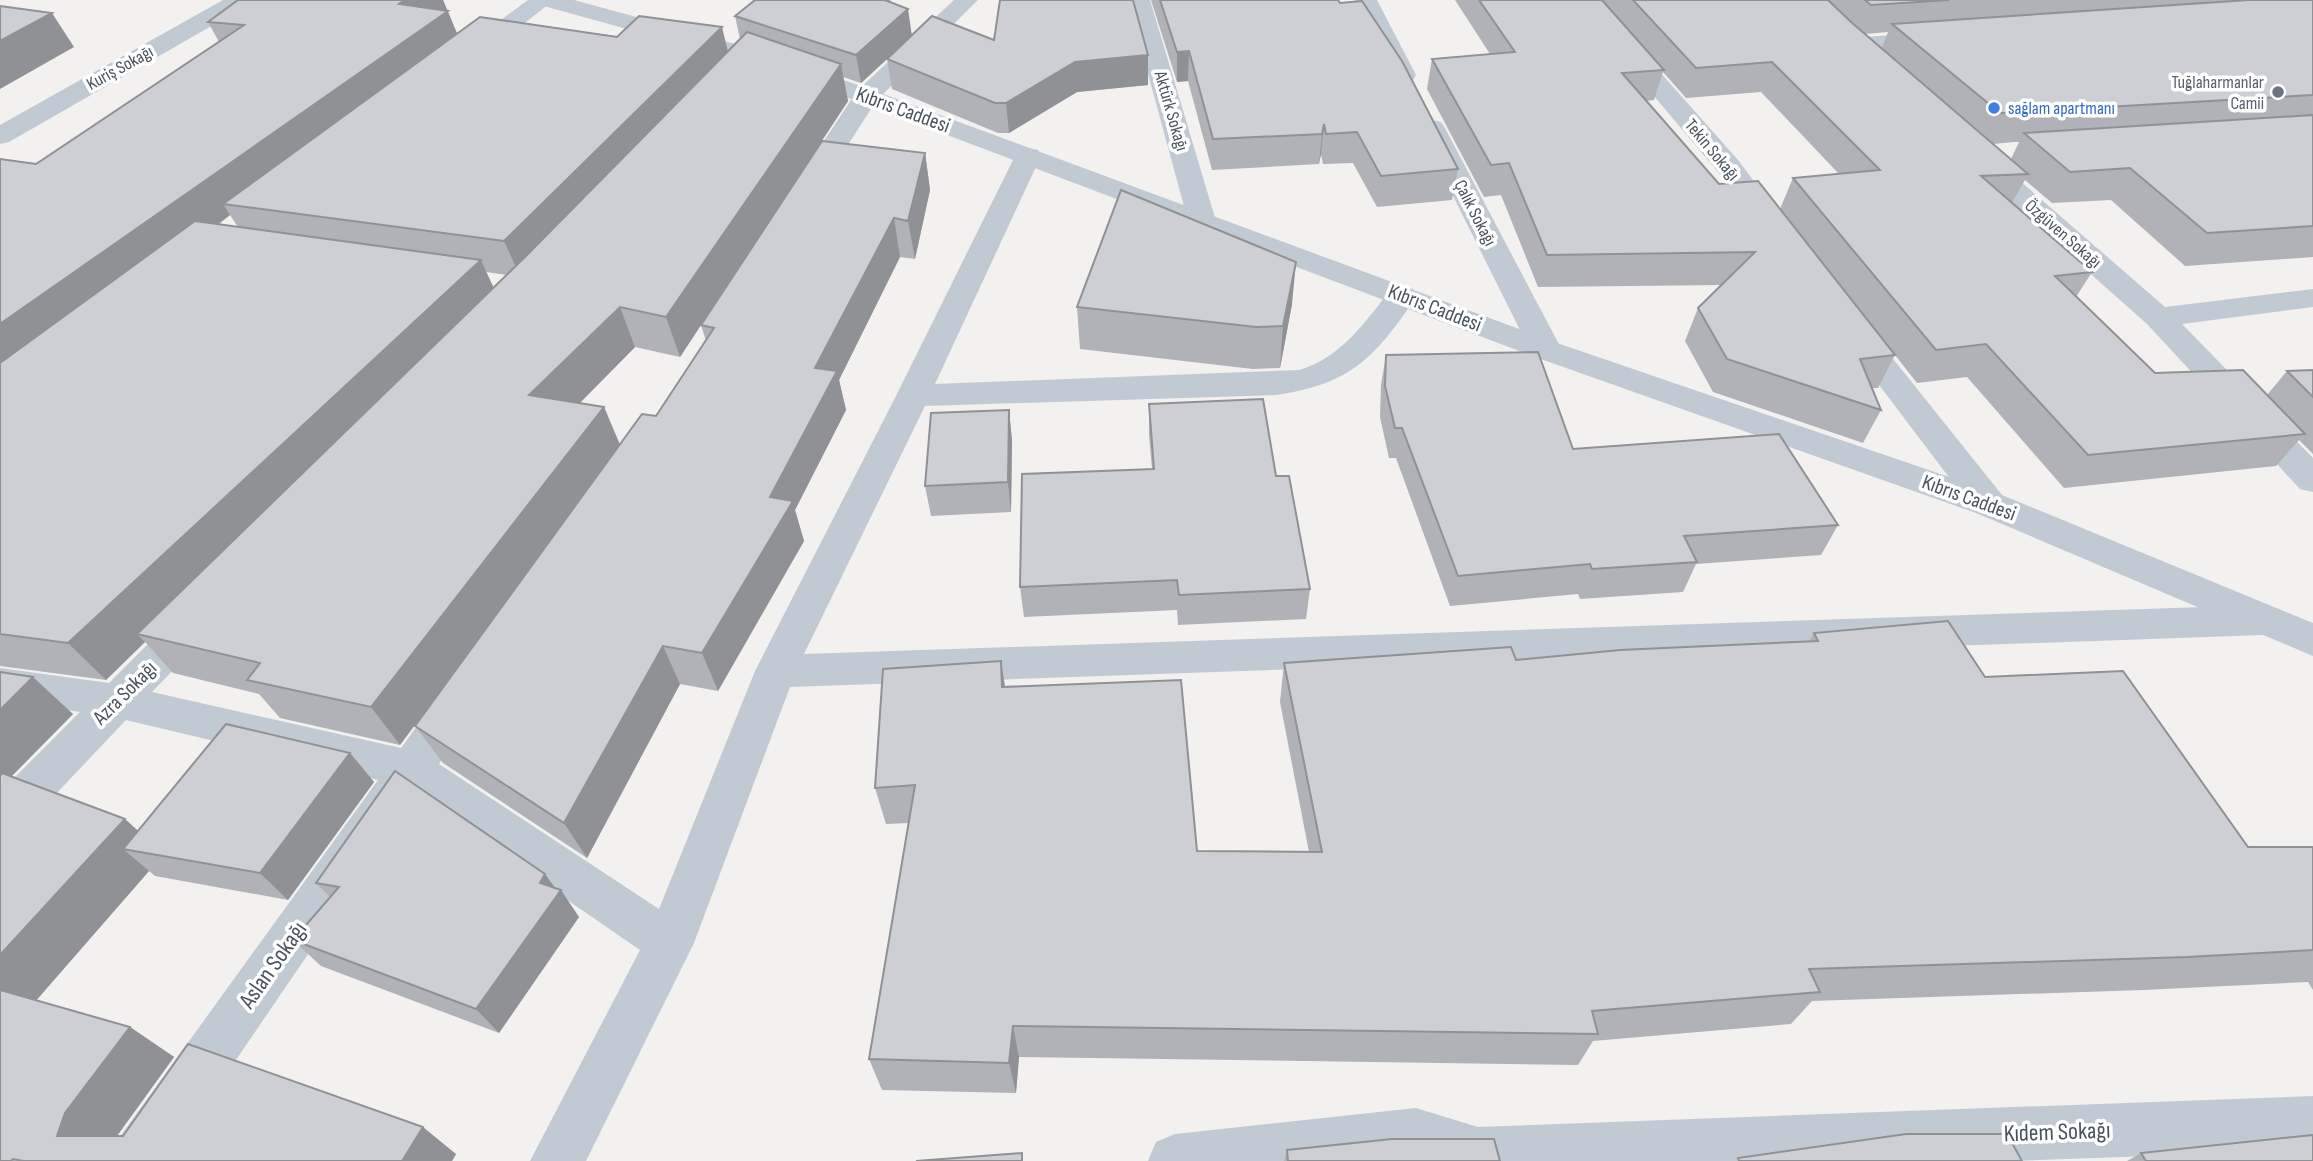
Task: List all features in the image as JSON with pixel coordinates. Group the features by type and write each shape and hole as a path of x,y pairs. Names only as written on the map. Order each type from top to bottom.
{"main road":[{"path":"443,74 545,0"}],"street":[{"name":"Kuriş Sokağı","path":"0,136 240,0"},
{"name":"Kıbrıs Caddesi","path":"545,0 752,56 866,96 1546,351 1989,504 2313,640"},
{"path":"791,213 866,96 967,0"},
{"name":"Aktürk Sokağı","path":"1139,0 1202,221"},
{"name":"Çalık Sokağı","path":"1366,0 1546,351"},
{"name":"Tekin Sokağı","path":"1584,0 1728,166 1786,243"},
{"path":"1880,73 1839,36 1958,38"},
{"path":"724,85 752,56"},
{"name":"Özgüven Sokağı","path":"2015,153 1964,146 2158,317 2313,480"},
{"path":"557,1161 670,943 775,671 913,396 1028,156"},
{"path":"913,396 1276,384 1315,379 1346,364 1402,296"},
{"path":"2158,317 2313,298"},
{"path":"1837,309 1989,504"},
{"name":"Azra Sokağı","path":"0,822 214,603"},
{"path":"775,671 2263,620"},
{"name":"Aslan Sokağı","path":"135,1161 474,680"},
{"path":"0,684 116,701 411,769 670,943"},
{"name":"Kıdem Sokağı","path":"1175,1161 1416,1135 1478,1154 2313,1123"}],"building":[{"path":"238,0 405,0 399,4 448,11 0,324 0,159 36,164 244,25 208,22"},
{"path":"755,0 885,0 908,9 856,55 735,16"},
{"path":"1000,0 1133,0 1148,55 1075,62 1006,103 995,103 887,59 932,16 994,40"},
{"path":"1160,0 1338,0 1340,3 1362,1 1402,61 1458,169 1381,176 1357,132 1326,134 1324,124 1322,134 1213,139 1189,51 1177,52"},
{"path":"1479,0 1602,0 1664,70 1622,73 1719,184 1758,181 1895,355 1860,359 1881,410 1727,359 1698,308 1755,252 1547,255 1509,163 1491,165 1432,59 1515,52"},
{"path":"1633,0 1828,0 2028,174 1981,176 2092,272 2055,276 2155,373 2243,370 2305,434 2088,455 1986,344 1936,350 1793,178 1880,170 1772,62 1696,68"},
{"path":"1865,0 1949,0 1871,5"},
{"path":"2249,0 2313,0 2313,95 2000,113 1892,24"},
{"path":"0,6 52,13 0,41"},
{"path":"639,16 722,27 504,241 223,204 480,17 617,37"},
{"path":"747,32 841,64 666,317 620,307 529,395 604,407 371,707 247,680 260,663 137,634 525,257"},
{"path":"2313,115 2313,226 2207,233 2130,168 2070,172 2024,133"},
{"path":"822,141 925,153 908,221 894,218 815,368 837,371 770,497 793,501 702,653 663,646 564,823 415,726 642,414 656,416 714,328 701,325"},
{"path":"1121,190 1296,262 1283,326 1256,327 1077,307"},
{"path":"195,221 481,260 68,643 0,634 0,363"},
{"path":"1538,352 1573,449 1779,434 1838,525 1684,536 1697,562 1592,569 1590,564 1458,576 1402,428 1395,428 1385,386 1386,355"},
{"path":"2313,370 2313,397 2287,371"},
{"path":"1263,399 1276,476 1289,476 1310,589 1179,595 1177,580 1020,587 1022,474 1154,469 1149,404"},
{"path":"1009,410 1008,482 925,486 931,413"},
{"path":"1948,621 1985,677 2123,671 2248,847 2313,847 2313,950 2187,957 1809,969 1820,992 1592,1011 1598,1034 1013,1026 1009,1063 869,1059 915,785 875,788 883,669 1001,661 1002,687 1181,680 1197,851 1322,852 1284,663 1511,647 1516,660 1620,650 1818,641 1814,633"},
{"path":"0,672 33,677 0,710"},
{"path":"226,724 350,753 260,873 123,849"},
{"path":"395,771 545,874 540,883 561,890 476,1009 293,940 339,887 316,883"},
{"path":"2,773 125,819 0,955 0,776"},
{"path":"0,990 130,1027 65,1113 57,1136 123,1136 188,1044 423,1127 402,1161 0,1161"},
{"path":"1906,1134 2007,1134 2022,1161 1739,1161 1738,1158"},
{"path":"2313,1135 2313,1161 2146,1161 2141,1153"},
{"path":"1392,1139 1494,1139 1500,1161 1288,1161 1287,1150"},
{"path":"1022,1153 1022,1161 916,1161"}],"place":[{"name":"Tuğlaharmanlar Camii","path":"2278,92"},
{"name":"sağlam apartmanı","path":"1994,108"}]}
